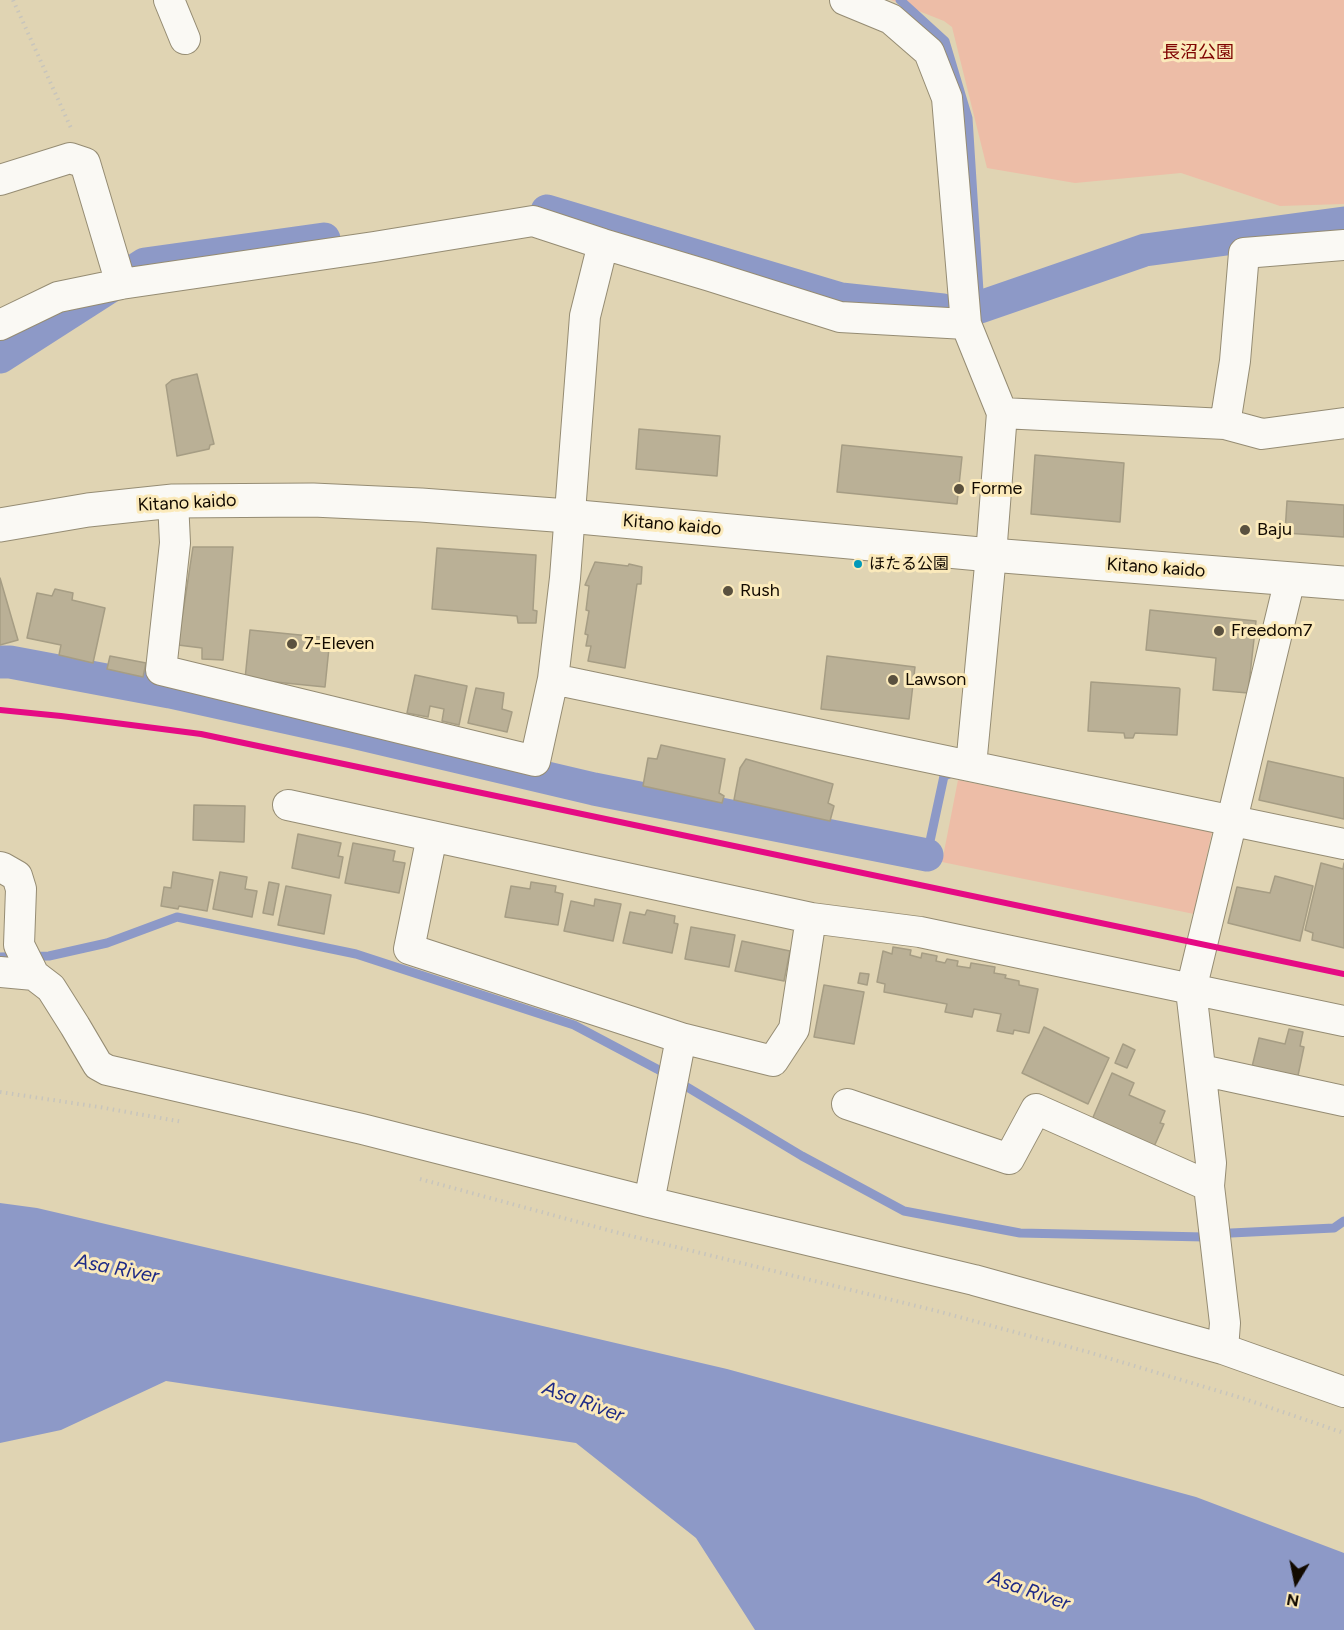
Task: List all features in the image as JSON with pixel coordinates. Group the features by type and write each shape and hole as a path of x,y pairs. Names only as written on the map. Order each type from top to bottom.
{"main road":[{"name":"Kitano kaido","path":"0,525 88,510 173,501 313,500 568,516 991,555 1344,583"}],"street":[{"path":"169,0 185,39"},
{"path":"844,0 891,19 929,52 947,98 966,324 1002,413 971,766"},
{"path":"0,180 70,158 86,163 121,284"},
{"path":"0,325 58,297 121,284 533,221 840,317 966,324"},
{"path":"173,501 175,543 161,670 535,760 553,679 565,578 585,316 603,244"},
{"path":"1225,424 1235,361 1244,253 1344,245"},
{"path":"1002,413 1225,424 1262,435 1344,423"},
{"path":"1223,1349 1225,1323 1209,1186 1211,1163 1191,990 1290,579"},
{"path":"553,679 1344,844"},
{"path":"288,805 811,918 920,932 1344,1021"},
{"path":"432,836 409,949 681,1038 772,1061 794,1029 811,918"},
{"path":"0,867 17,876 21,889 19,945 34,975 51,988 98,1065 107,1070 362,1129 649,1202 974,1280 1223,1349 1344,1392"},
{"path":"0,972 34,975"},
{"path":"649,1202 681,1038"},
{"path":"1201,1070 1344,1101"},
{"path":"847,1104 1009,1159 1036,1109 1209,1186"}],"path":[{"path":"14,0 75,137 70,158"},
{"path":"0,1092 190,1123"},
{"path":"420,1179 615,1232 938,1311 1088,1352 1245,1399 1344,1433"}],"green space":[{"name":"長沼公園","path":"891,0 1344,0 1344,204 1280,206 1181,173 1075,183 987,168 952,27 944,21"},
{"path":"958,780 1212,832 1194,914 942,862"}],"water":[{"name":"Asa River","path":"0,1203 37,1208 727,1369 1196,1497 1344,1553 1344,1630 755,1630 696,1538 576,1443 166,1381 61,1430 0,1443"}],"building":[{"path":"197,374 214,444 210,445 209,449 177,456 166,385 172,380"},
{"path":"639,429 720,436 717,476 636,469"},
{"path":"842,445 962,457 957,504 837,492"},
{"path":"1035,455 1124,463 1120,522 1031,514"},
{"path":"1287,501 1344,505 1344,537 1285,533"},
{"path":"193,547 233,547 223,660 202,659 202,648 178,645"},
{"path":"437,548 536,555 533,610 537,611 536,623 518,623 517,616 432,609"},
{"path":"595,562 642,567 641,584 637,584 625,668 588,661 591,646 586,646 588,635 585,634 589,611 586,610 589,586 585,585"},
{"path":"0,578 18,640 0,645"},
{"path":"55,589 73,593 72,600 105,608 93,663 59,655 61,645 27,638 37,593 52,596"},
{"path":"1150,610 1256,621 1248,693 1213,690 1216,658 1146,650"},
{"path":"250,630 330,638 325,687 245,679"},
{"path":"110,656 146,663 143,677 107,669"},
{"path":"827,656 915,667 909,719 821,709"},
{"path":"415,675 467,686 459,725 442,721 444,709 430,706 428,717 407,713"},
{"path":"1091,682 1179,688 1177,735 1135,733 1133,738 1125,738 1124,733 1088,731"},
{"path":"476,688 504,693 502,709 512,712 507,732 468,723"},
{"path":"661,745 725,759 719,793 724,796 722,803 643,786 648,758 657,759"},
{"path":"746,759 833,784 828,803 834,806 830,821 734,800 740,768"},
{"path":"1268,761 1344,778 1344,819 1259,800"},
{"path":"194,805 245,806 244,842 193,840"},
{"path":"298,834 341,843 338,856 343,857 339,878 292,868"},
{"path":"353,843 395,851 393,861 405,863 399,893 345,883"},
{"path":"1321,863 1343,869 1344,863 1344,948 1312,940 1313,933 1305,930"},
{"path":"173,872 213,880 207,911 179,906 178,909 161,906 164,887 171,888"},
{"path":"220,872 247,877 245,889 257,891 252,917 213,909"},
{"path":"1275,876 1313,886 1300,941 1228,923 1237,887 1270,893"},
{"path":"269,882 279,884 273,915 263,913"},
{"path":"531,882 556,886 555,892 563,894 558,925 505,917 511,886 530,889"},
{"path":"286,886 331,895 324,934 278,925"},
{"path":"595,899 621,904 613,941 564,931 571,901 594,906"},
{"path":"647,910 675,916 674,923 678,924 672,953 623,943 630,912 645,915"},
{"path":"691,927 735,935 729,967 685,959"},
{"path":"742,941 790,951 784,981 735,971"},
{"path":"893,947 911,950 910,955 921,958 922,953 937,956 936,961 945,963 947,959 958,961 957,966 970,968 971,963 995,967 994,973 1019,981 1019,985 1038,989 1029,1033 1014,1030 1013,1034 997,1031 1001,1014 974,1009 972,1017 945,1012 947,1004 884,992 885,984 877,982 883,951 892,954"},
{"path":"860,973 869,974 867,985 858,983"},
{"path":"824,985 864,992 854,1044 814,1037"},
{"path":"1044,1027 1109,1058 1088,1104 1022,1073"},
{"path":"1289,1029 1303,1032 1300,1046 1304,1047 1296,1085 1250,1075 1259,1038 1285,1044"},
{"path":"1123,1044 1135,1050 1127,1068 1115,1063"},
{"path":"1112,1073 1134,1083 1129,1095 1165,1111 1160,1123 1164,1124 1153,1149 1091,1122"}],"waterway":[{"path":"900,0 945,41 968,118 980,307"},
{"path":"547,211 841,299 943,310"},
{"path":"980,307 1145,250 1344,223"},
{"path":"0,357 145,264 324,239"},
{"path":"0,662 170,692 594,789 927,855"},
{"path":"927,855 944,776 955,772"},
{"path":"0,957 49,956 107,943 177,917 356,954 574,1025 657,1069 802,1156 904,1211 1020,1233 1205,1237 1231,1233 1334,1228 1344,1221"}],"transit line":[{"path":"0,710 201,734 1344,974"}],"place":[{"name":"Forme","path":"959,489"},
{"name":"Baju","path":"1245,530"},
{"name":"ほたる公園","path":"858,564"},
{"name":"Rush","path":"728,591"},
{"name":"Freedom7","path":"1219,631"},
{"name":"7-Eleven","path":"292,644"},
{"name":"Lawson","path":"893,680"}]}
